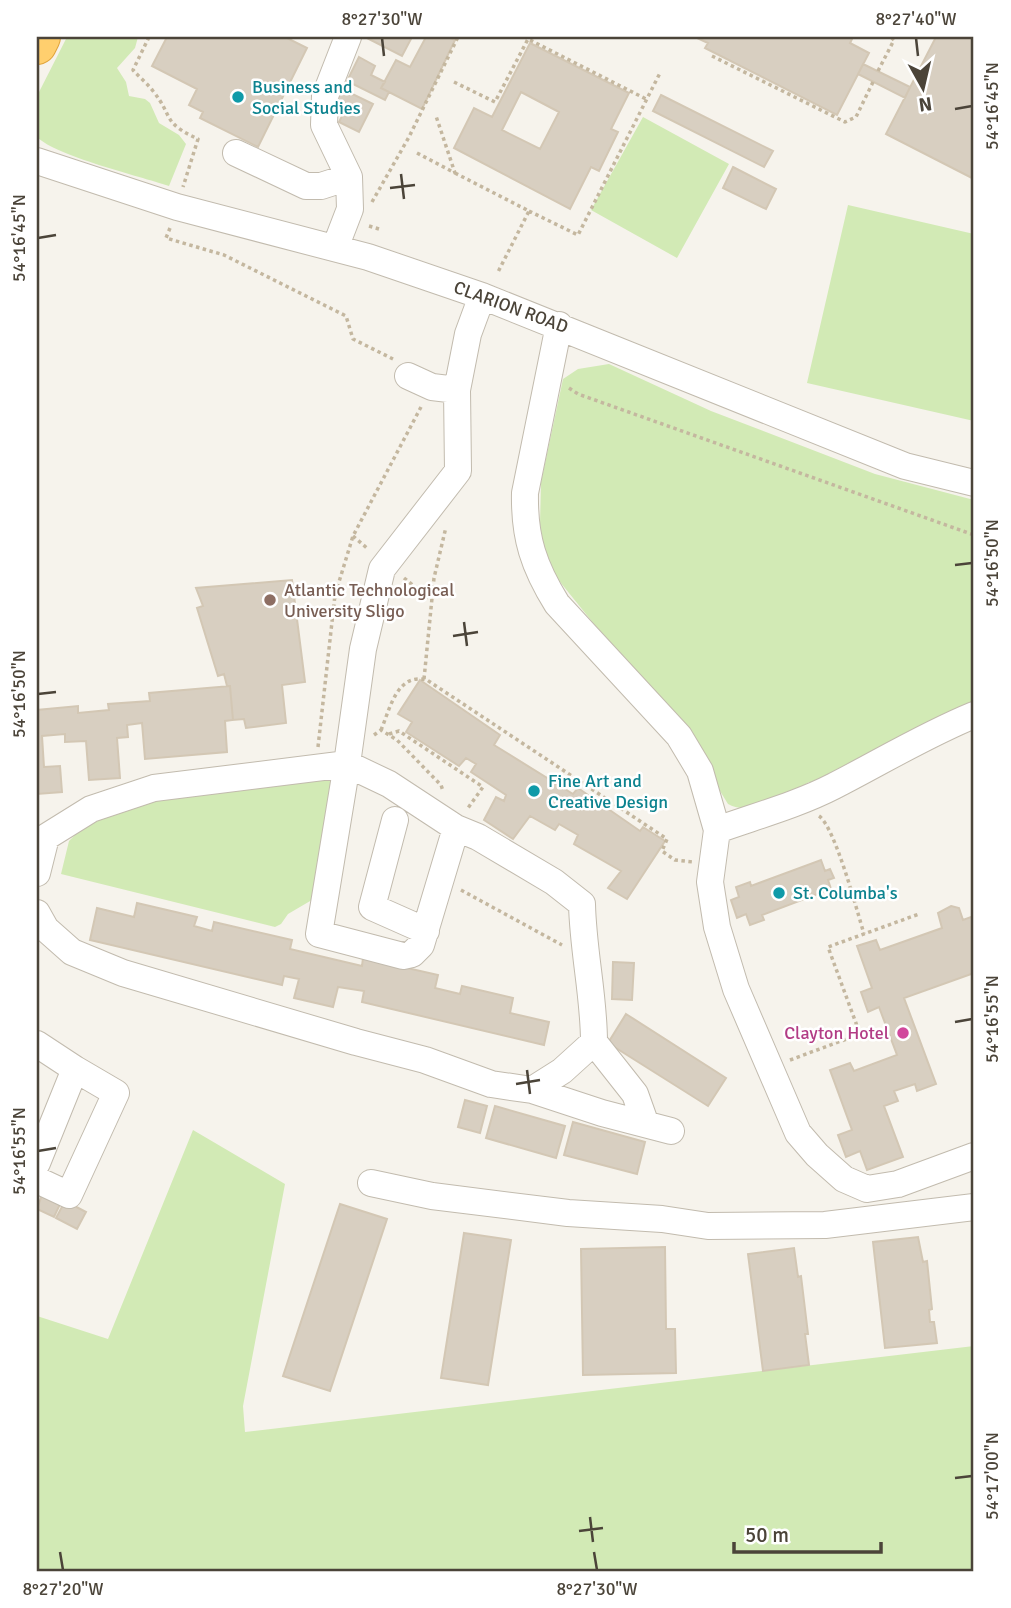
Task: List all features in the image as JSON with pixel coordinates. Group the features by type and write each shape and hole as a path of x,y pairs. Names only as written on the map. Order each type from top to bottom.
{"highway":[{"path":"37,45 41,37"}],"street":[{"path":"335,248 350,209 349,177 324,125 325,96 348,37"},
{"path":"236,153 306,186 321,186 349,177"},
{"name":"CLARION ROAD","path":"37,161 179,198 482,296 905,466 974,483"},
{"path":"456,828 426,931 421,945 412,954 403,956 318,934 349,753 363,649 382,569 458,471 457,390 468,334 482,296"},
{"path":"559,325 525,493 524,520 529,545 537,568 557,604 679,736 700,771 717,830 710,882 717,927 736,989 798,1133 817,1155 844,1179 867,1189 898,1184 974,1156"},
{"path":"402,369 432,387 457,390"},
{"path":"717,830 834,786 931,733 974,715"},
{"path":"37,873 46,836 91,809 153,788 349,753 389,784 456,828 478,837 554,882 582,904 594,1009 594,1042 635,1094 645,1122"},
{"path":"395,820 372,907 426,931"},
{"path":"37,913 46,929 72,952 123,973 425,1060 491,1084 532,1090 602,1113 645,1122 671,1131"},
{"path":"532,1090 562,1071 594,1042"},
{"path":"37,1044 116,1093 69,1195 37,1180"},
{"path":"37,1163 75,1069"},
{"path":"371,1183 432,1196 568,1213 662,1219 708,1226 825,1225 974,1207"}],"path":[{"path":"149,37 133,70 154,92 169,121 179,130 198,139 166,238 224,255 346,316 353,340 402,369"},
{"path":"372,203 410,137 458,37"},
{"path":"878,71 894,40 891,37"},
{"path":"454,82 495,102 528,39 646,99"},
{"path":"712,56 845,122 856,117 873,82"},
{"path":"417,153 578,234 660,73"},
{"path":"436,116 454,173"},
{"path":"498,274 529,211"},
{"path":"360,223 379,229"},
{"path":"549,376 578,394 974,535"},
{"path":"386,564 432,601"},
{"path":"349,753 382,730 400,687 410,679 426,680 667,839 662,851 676,860 712,864"},
{"path":"382,730 397,740 440,785 445,800"},
{"path":"389,734 398,731 482,787 456,828"},
{"path":"813,812 825,820 864,934"},
{"path":"441,879 564,946 566,953"},
{"path":"769,1068 860,1034 828,947 919,914"}],"green space":[{"path":"67,37 138,37 135,48 117,68 126,82 129,96 145,99 150,103 159,123 179,135 186,144 169,186 79,158 37,137 37,96"},
{"path":"643,117 729,164 677,258 591,210"},
{"path":"848,205 974,234 974,421 807,383"},
{"path":"609,364 711,411 875,474 974,500 974,706 885,745 813,784 809,782 802,790 775,801 745,808 728,804 667,705 594,624 552,572 543,548 540,524 541,482 563,379 578,369"},
{"path":"334,777 317,897 288,914 281,924 275,927 61,874 69,841 97,813 162,794"},
{"path":"193,1130 285,1184 243,1406 245,1432 974,1346 974,1571 37,1571 37,1316 108,1339"}],"building":[{"name":"Business and Social Studies","path":"167,37 285,37 307,48 258,147 200,118 203,112 189,105 197,89 152,66"},
{"path":"365,37 412,37 402,56"},
{"path":"426,37 448,37 455,40 422,109 381,88 396,60 410,67"},
{"path":"695,37 853,37 850,43 869,53 837,115 705,48 708,43"},
{"path":"936,37 974,37 974,179 886,134"},
{"path":"530,43 629,93 611,129 618,132 599,171 591,167 570,209 454,148 474,108 492,117","holes":["521,92 559,112 540,149 502,130"]},
{"path":"359,57 375,66 371,75 385,82 381,88 389,92 385,100 347,81"},
{"path":"863,64 910,87 905,98 858,74"},
{"path":"342,89 373,104 359,132 339,122 346,108 335,102"},
{"path":"661,95 773,151 764,167 653,111"},
{"path":"733,167 776,189 766,209 723,188"},
{"path":"292,580 305,682 282,685 286,723 246,728 244,719 233,720 230,686 227,686 224,674 218,676 197,608 203,606 196,588"},
{"name":"Fine Art and Creative Design","path":"420,680 500,735 494,745 573,794 578,788 640,831 643,827 665,841 627,899 608,888 621,871 574,844 578,835 559,824 555,830 530,816 513,839 484,820 496,797 504,801 506,795 471,772 476,764 466,758 459,766 406,732 412,722 398,714"},
{"path":"230,686 233,720 225,721 227,752 145,759 142,723 127,725 128,737 117,738 120,778 89,780 86,741 65,742 65,734 42,736 44,767 60,766 62,792 37,794 37,710 78,706 78,713 109,710 108,704 150,701 149,693"},
{"name":"St. Columba's","path":"821,860 825,871 830,869 834,878 828,880 831,889 762,915 764,920 750,925 746,914 737,918 731,900 739,897 736,887 750,882 751,886"},
{"path":"137,903 197,917 194,926 212,931 214,922 292,940 290,949 362,966 363,958 438,975 435,988 460,994 462,986 513,998 510,1013 549,1022 544,1045 362,1002 364,991 338,987 333,1007 294,998 299,979 284,976 282,985 90,940 97,908 134,917"},
{"name":"Clayton Hotel","path":"951,906 959,908 963,920 974,916 974,973 904,998 936,1084 917,1091 915,1084 894,1091 898,1101 884,1106 903,1157 867,1170 860,1151 846,1157 838,1135 852,1130 830,1070 850,1063 854,1071 897,1055 879,1007 868,1012 861,992 872,988 857,946 876,940 880,950 942,928 938,913"},
{"path":"613,962 634,963 632,1000 612,999"},
{"path":"626,1014 726,1078 708,1106 608,1043"},
{"path":"465,1100 487,1106 480,1133 458,1127"},
{"path":"495,1106 565,1126 556,1158 486,1138"},
{"path":"573,1122 645,1142 637,1174 564,1155"},
{"path":"43,1192 62,1200 54,1217 37,1209"},
{"path":"65,1201 86,1212 77,1229 56,1218"},
{"path":"340,1204 387,1219 330,1391 283,1376"},
{"path":"464,1233 511,1240 488,1385 441,1378"},
{"path":"918,1237 923,1262 927,1261 932,1309 929,1310 930,1322 934,1322 937,1343 885,1348 873,1242"},
{"path":"665,1247 666,1329 675,1329 676,1373 583,1375 581,1249"},
{"path":"794,1248 798,1277 801,1276 809,1365 763,1371 748,1254"}],"place":[{"name":"Business and Social Studies","path":"238,97"},
{"name":"Atlantic Technological University Sligo","path":"270,600"},
{"name":"Fine Art and Creative Design","path":"534,791"},
{"name":"St. Columba's","path":"779,893"},
{"name":"Clayton Hotel","path":"903,1033"}]}
